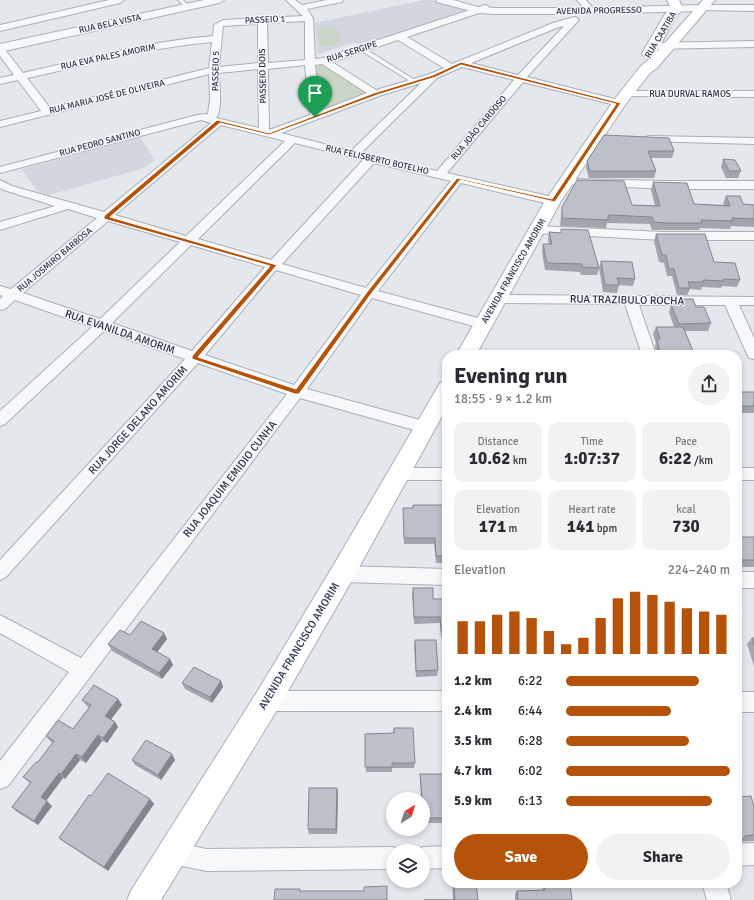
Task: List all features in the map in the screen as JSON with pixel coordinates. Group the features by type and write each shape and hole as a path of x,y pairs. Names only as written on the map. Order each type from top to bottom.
{"main road":[{"name":"RUA CAATIBA","path":"661,46 675,4"},
{"name":"AVENIDA FRANCISCO AMORIM","path":"469,350 553,201 566,182 603,138 625,95 645,70 652,65 661,46 705,4"},
{"name":"AVENIDA FRANCISCO AMORIM","path":"144,900 267,701 342,574 442,396"}],"street":[{"path":"0,28 120,0"},
{"name":"RUA BELA VISTA","path":"0,49 184,4 219,0"},
{"path":"290,0 306,12 309,18 310,62 315,117"},
{"path":"301,8 339,0"},
{"name":"AVENIDA PROGRESSO","path":"441,0 486,10 511,12 588,11 675,4 705,4"},
{"name":"AVENIDA PROGRESSO","path":"458,0 486,10"},
{"path":"503,0 511,12"},
{"path":"581,0 588,11"},
{"path":"705,4 754,8"},
{"name":"RUA SERGIPE","path":"214,70 324,61 399,36 486,10"},
{"name":"RUA JOÃO CARDOSO","path":"440,174 520,79 572,21 588,11"},
{"name":"PASSEIO 1","path":"220,23 309,18"},
{"name":"PASSEIO DOIS","path":"262,20 267,133"},
{"path":"267,133 376,94 434,76 556,25 572,21"},
{"name":"PASSEIO 5","path":"210,119 213,115 215,100 214,70 220,23"},
{"path":"399,36 456,66 520,79 625,95"},
{"name":"RUA EVA PALES AMORIM","path":"0,81 162,46 190,41 217,39"},
{"path":"661,46 754,44"},
{"path":"0,49 47,112"},
{"path":"324,61 376,94"},
{"name":"RUA MARIA JOSÉ DE OLIVEIRA","path":"0,124 214,70"},
{"path":"353,155 434,76"},
{"name":"RUA DURVAL RAMOS","path":"625,95 754,88"},
{"name":"RUA DURVAL RAMOS","path":"625,95 754,94"},
{"name":"RUA FELISBERTO BOTELHO","path":"210,119 353,155 553,201"},
{"name":"RUA PEDRO SANTINO","path":"0,170 210,119"},
{"name":"RUA JOSMIRO BARBOSA","path":"0,306 6,292 106,218 210,119"},
{"path":"634,139 753,142"},
{"path":"0,420 101,326 292,140"},
{"name":"RUA JORGE DELANO AMORIM","path":"4,562 194,358 274,265 371,159"},
{"name":"RUA JOAQUIM EMIDIO CUNHA","path":"0,778 297,392 369,293 458,179"},
{"path":"566,182 668,185 754,185"},
{"path":"0,183 8,188 106,218 369,293 484,324"},
{"path":"0,226 68,206"},
{"path":"538,230 663,236 754,236"},
{"name":"RUA EVANILDA AMORIM","path":"6,292 194,358 297,392 424,427"},
{"name":"RUA TRAZIBULO ROCHA","path":"499,299 754,301"},
{"path":"631,301 647,350"},
{"path":"730,301 754,354"},
{"path":"398,474 442,474"},
{"path":"742,474 754,474"},
{"path":"342,574 442,577"},
{"path":"742,580 754,580"},
{"path":"0,623 84,670"},
{"path":"267,701 442,702"},
{"path":"742,702 754,702"},
{"path":"172,853 208,860 386,858"},
{"path":"742,855 754,854"},
{"path":"430,858 442,857"},
{"path":"715,888 719,900"}],"lane":[{"path":"362,49 415,82"}],"shaded area":[{"path":"424,0 432,0 465,10 365,44 353,43 318,54 314,23"},
{"path":"139,136 155,160 144,168 49,195 37,191 22,169"}],"green space":[{"path":"318,29 338,29 341,45 320,46"},
{"path":"323,64 367,93 322,109 316,66"}],"building":[{"path":"604,135 669,138 674,151 648,151 656,171 590,171 587,161"},
{"path":"723,159 735,160 741,171 729,171"},
{"path":"577,180 624,181 632,205 660,206 653,182 687,183 694,204 730,206 726,196 740,196 743,204 754,205 754,219 732,218 733,221 701,220 702,223 665,223 654,222 652,217 608,215 608,220 562,218 562,207"},
{"path":"561,229 588,230 599,268 582,267 582,264 547,263 543,244 552,244 549,232 561,233"},
{"path":"656,234 705,234 714,262 735,263 740,280 703,280 704,282 688,282 690,288 679,288 674,269 669,269 666,255 662,255"},
{"path":"601,261 632,262 635,279 617,278 619,285 605,285"},
{"path":"682,299 693,299 696,307 704,307 711,323 679,324 671,305 684,305"},
{"path":"656,327 683,327 693,350 660,350 657,339 660,339"},
{"path":"742,392 754,392 754,406 742,406"},
{"path":"413,505 442,505 442,556 436,556 435,538 404,538 403,508 413,508"},
{"path":"742,537 754,537 754,560 742,560"},
{"path":"413,588 433,588 433,599 442,599 442,631 440,617 414,617"},
{"path":"141,621 164,633 152,649 170,659 159,673 108,644 120,630 130,635"},
{"path":"415,640 436,640 438,670 416,671"},
{"path":"194,667 221,681 210,697 182,683"},
{"path":"94,685 118,699 105,716 115,722 103,738 98,735 82,757 76,754 61,774 59,773 41,797 47,801 34,821 12,807 31,782 23,777 36,762 37,763 54,741 46,736 58,720 73,729 91,705 82,700"},
{"path":"394,728 413,728 415,763 392,763 392,767 365,767 365,734 394,733"},
{"path":"146,740 172,754 158,775 132,760"},
{"path":"108,773 150,799 104,867 59,838 89,795 91,796"},
{"path":"420,774 442,774 442,818 430,818 430,792 421,792"},
{"path":"309,788 337,788 336,829 308,829"},
{"path":"751,796 754,807 754,835 745,836 743,839 742,839 742,797"},
{"path":"386,886 387,900 274,900 275,889 300,889 299,891 364,891 364,887"},
{"path":"454,888 477,888 478,900 455,900"},
{"path":"545,888 570,888 572,900 518,900 517,891 545,890"}],"route":[{"path":"461,64 619,103 553,201 458,179 369,293 297,392 194,358 274,265 106,218 219,121 269,134 315,117 376,94 434,76 461,64"}]}
